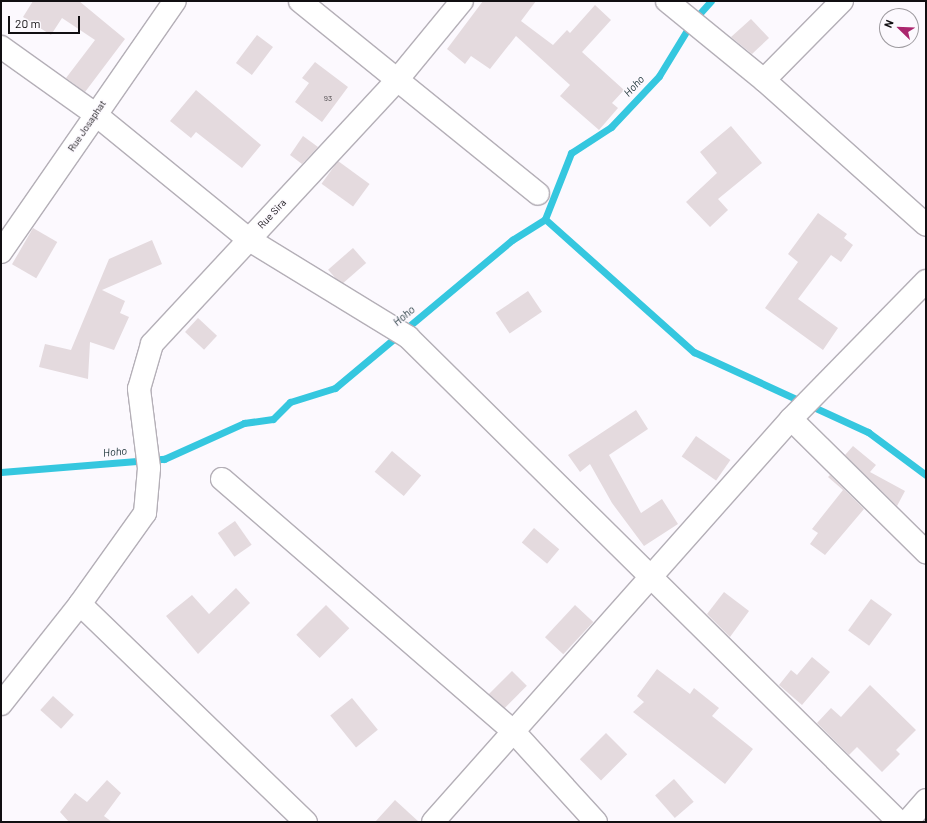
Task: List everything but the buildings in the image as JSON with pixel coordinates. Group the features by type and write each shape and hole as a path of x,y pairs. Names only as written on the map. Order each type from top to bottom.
{"street":[{"name":"Rue Josaphat","path":"1,252 94,114 175,1"},
{"path":"300,1 538,194"},
{"name":"Rue Sira","path":"1,704 80,604 144,513 148,459 139,389 152,344 397,80 462,1"},
{"path":"667,1 764,80 926,225"},
{"path":"764,80 842,1"},
{"path":"1,47 94,114 248,239 402,333 908,821 926,800"},
{"path":"433,822 654,577 791,419 926,281"},
{"path":"791,419 926,552"},
{"path":"222,479 514,732 596,822"},
{"path":"80,604 306,822"}],"waterway":[{"name":"Hoho","path":"1,472 164,459 244,423 273,419 290,402 335,388 512,240 545,219 571,153 611,127 659,76 692,22 711,1"},
{"path":"545,219 694,352 868,432 926,475"}]}
